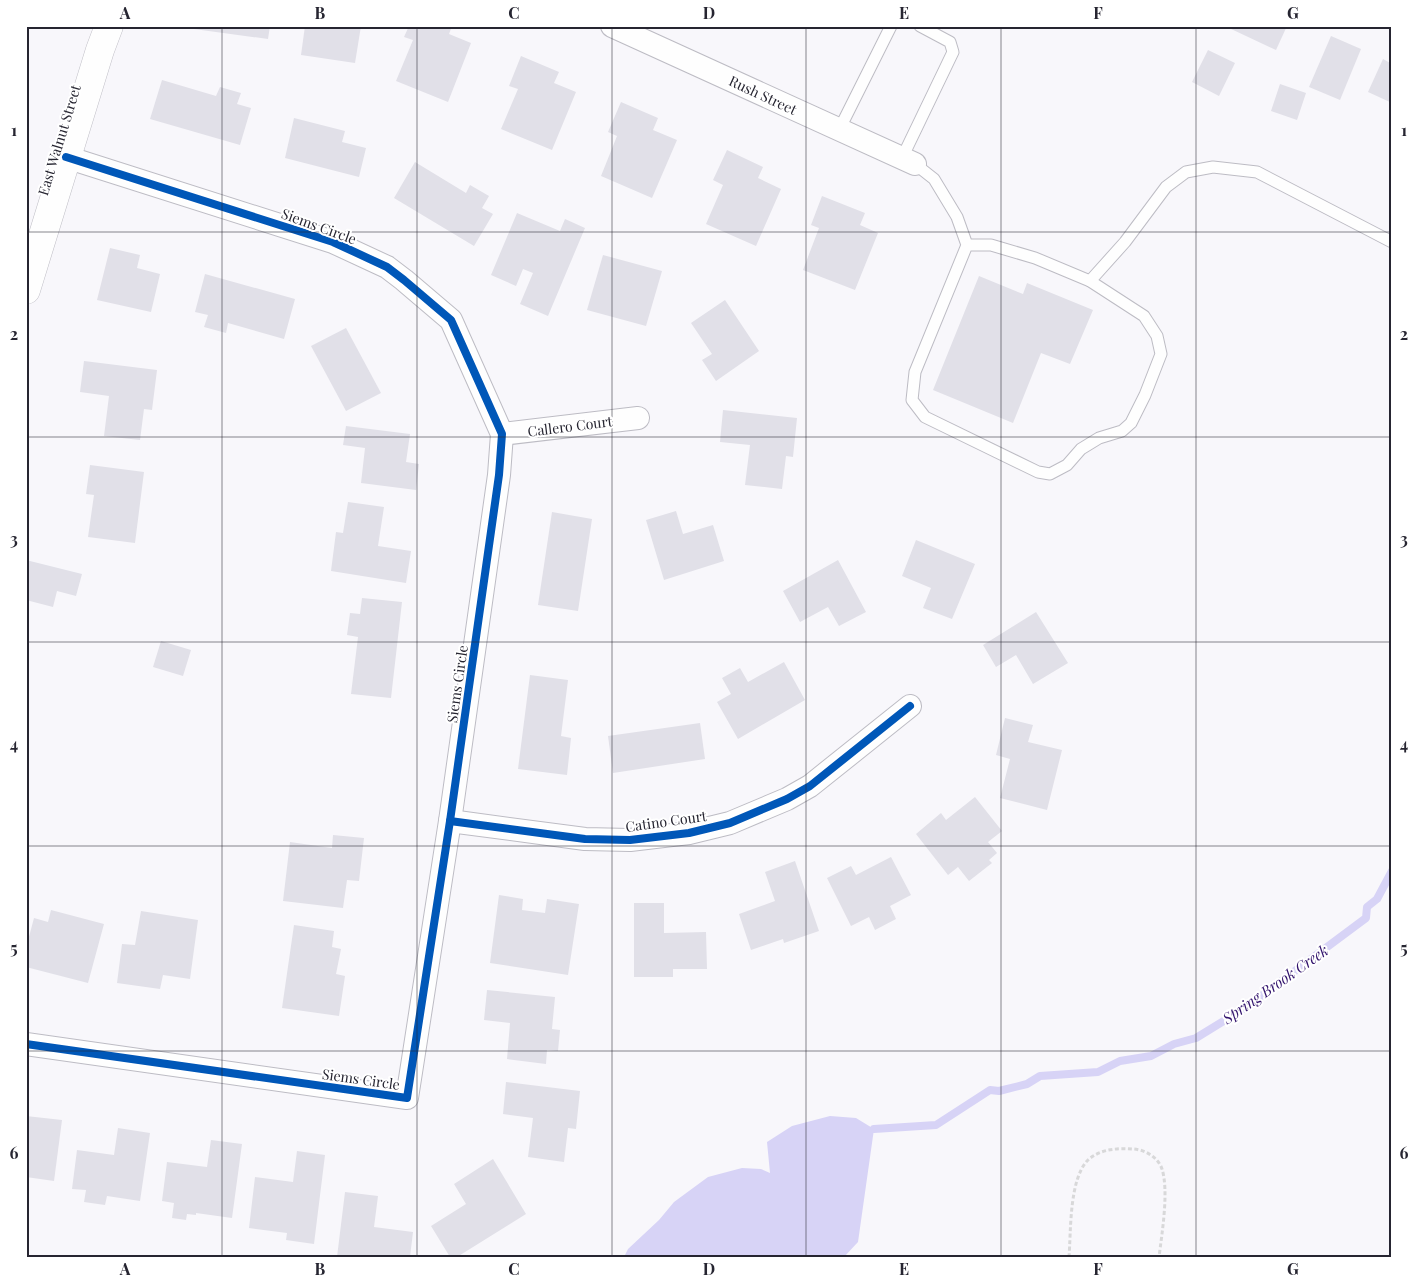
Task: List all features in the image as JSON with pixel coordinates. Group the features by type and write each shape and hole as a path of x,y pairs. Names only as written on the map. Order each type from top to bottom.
{"street":[{"name":"East Walnut Street","path":"26,289 66,157 109,26"},
{"name":"Rush Street","path":"612,26 908,161"},
{"name":"Siems Circle","path":"26,1044 408,1098 450,821 499,474 502,434 451,320 387,267 333,242 66,157"},
{"name":"Callero Court","path":"502,434 638,418"},
{"name":"Catino Court","path":"450,821 585,839 630,840 689,834 730,823 787,799 810,786 910,706"}],"lane":[{"path":"839,130 891,26"},
{"path":"920,26 950,42 953,52 908,161 934,179 957,216 966,245 914,372 912,400 925,417 1038,472 1050,474 1067,465 1080,449 1100,438 1122,431 1131,423 1145,395 1161,354 1157,336 1144,316 1090,281 1035,258 991,245 966,245"},
{"path":"1090,281 1125,242 1166,187 1186,172 1213,167 1257,172 1392,242"}],"path":[{"path":"1069,1257 1073,1200 1080,1173 1089,1160 1098,1154 1110,1149 1135,1149 1146,1152 1157,1159 1162,1169 1164,1206 1159,1257"}],"shaded area":[{"path":"830,1116 856,1118 874,1129 858,1242 844,1257 788,1257 783,1255 778,1257 624,1257 628,1249 659,1220 674,1202 708,1177 742,1168 761,1169 770,1173 767,1142 792,1126"}],"building":[{"path":"194,26 270,26 268,39 194,29"},
{"path":"305,26 361,26 355,63 301,55"},
{"path":"409,26 452,26 449,34 471,43 448,102 396,81 413,40 404,37"},
{"path":"1230,26 1287,26 1276,50 1229,28"},
{"path":"1331,36 1361,49 1340,100 1309,87"},
{"path":"1208,50 1235,63 1219,96 1192,82"},
{"path":"521,56 559,72 554,83 576,92 552,150 501,129 518,89 509,86"},
{"path":"1383,59 1392,64 1392,103 1368,92"},
{"path":"162,80 216,96 220,87 241,93 237,104 251,108 240,145 150,119"},
{"path":"1280,84 1306,93 1297,120 1271,111"},
{"path":"621,102 658,118 653,130 677,140 652,198 601,176 617,136 608,132"},
{"path":"294,118 345,131 342,142 366,148 359,177 285,158"},
{"path":"727,150 763,167 758,178 781,189 756,246 706,224 723,185 713,180"},
{"path":"415,162 466,193 470,185 489,196 482,208 493,214 474,246 394,198"},
{"path":"822,196 865,213 860,225 878,233 855,290 803,270 819,228 811,225"},
{"path":"517,213 560,231 565,219 585,228 548,316 520,304 533,273 523,269 516,286 491,275"},
{"path":"110,248 140,255 137,268 160,274 151,312 97,300"},
{"path":"603,255 662,271 646,326 587,310"},
{"path":"205,274 295,299 284,339 228,323 226,333 204,327 208,315 195,312"},
{"path":"979,276 1023,294 1027,283 1093,310 1070,364 1041,353 1013,423 933,390"},
{"path":"725,300 759,351 716,381 702,360 712,354 691,323"},
{"path":"346,328 381,393 346,411 311,346"},
{"path":"84,361 157,370 152,410 144,409 140,440 104,436 109,396 80,392"},
{"path":"723,410 797,418 793,457 786,456 782,489 745,485 750,445 720,442"},
{"path":"346,426 410,434 406,462 419,464 416,490 361,483 365,448 343,445"},
{"path":"90,465 144,472 135,543 88,537 94,495 86,494"},
{"path":"348,502 384,507 378,546 411,551 406,583 331,571 336,532 343,533"},
{"path":"676,511 683,534 713,525 724,561 664,580 646,520"},
{"path":"552,512 592,519 578,611 538,605"},
{"path":"916,540 975,564 952,619 923,608 931,588 902,576"},
{"path":"26,560 82,574 76,596 57,591 53,607 26,600"},
{"path":"838,560 866,612 839,626 828,607 800,622 783,591"},
{"path":"362,598 402,602 391,698 351,694 358,637 347,635 350,613 360,614"},
{"path":"1036,612 1068,663 1033,684 1016,655 996,667 983,645"},
{"path":"161,641 191,650 183,676 153,667"},
{"path":"784,662 805,700 738,739 717,702 731,694 722,678 740,668 748,682"},
{"path":"530,675 568,680 561,736 571,738 567,775 518,769"},
{"path":"1005,718 1033,725 1028,742 1062,750 1047,810 1000,798 1010,759 996,755"},
{"path":"700,723 705,759 613,773 608,736"},
{"path":"975,797 1002,831 988,842 997,853 989,860 992,863 969,881 958,867 948,875 916,834 941,813 946,820"},
{"path":"333,835 364,838 359,881 347,880 343,908 283,901 290,842 332,848"},
{"path":"891,857 911,895 890,906 896,919 875,930 869,917 851,926 827,878 851,866 856,875"},
{"path":"795,861 819,931 784,943 783,939 751,950 739,914 775,901 765,872"},
{"path":"499,895 523,899 522,910 545,913 547,899 579,904 568,975 490,963"},
{"path":"634,903 664,903 664,933 706,932 707,969 673,969 673,977 634,977"},
{"path":"51,910 104,924 88,983 26,967 26,948 34,918 48,922"},
{"path":"141,911 198,920 190,979 163,975 160,989 117,983 122,944 135,945"},
{"path":"294,925 334,931 332,947 341,949 336,974 345,976 339,1016 282,1008"},
{"path":"487,990 555,997 552,1029 560,1030 558,1051 547,1050 546,1064 507,1059 510,1023 484,1020"},
{"path":"506,1082 580,1091 576,1129 568,1128 564,1162 528,1157 533,1118 503,1114"},
{"path":"26,1116 62,1120 54,1181 26,1177"},
{"path":"118,1128 150,1133 140,1201 107,1196 105,1205 84,1202 86,1190 72,1189 77,1150 114,1155"},
{"path":"211,1140 242,1144 232,1218 196,1213 196,1215 187,1214 186,1220 172,1218 174,1203 162,1201 167,1162 207,1167"},
{"path":"297,1151 325,1155 314,1244 286,1240 287,1233 249,1228 255,1177 293,1182"},
{"path":"493,1159 526,1214 457,1257 450,1257 431,1226 466,1204 454,1184"},
{"path":"345,1192 378,1196 374,1227 413,1232 410,1257 337,1257"}],"waterway":[{"name":"Spring Brook Creek","path":"874,1129 936,1125 990,1090 999,1091 1027,1084 1040,1076 1098,1072 1120,1061 1151,1056 1174,1044 1196,1038 1248,1006 1366,918 1367,907 1377,899 1392,871"}],"cycle path":[{"path":"26,1044 407,1098 450,821 499,475 502,434 451,320 387,267 333,242 66,157"},
{"path":"450,821 585,839 630,840 689,833 730,823 787,799 810,786 910,706"}]}
